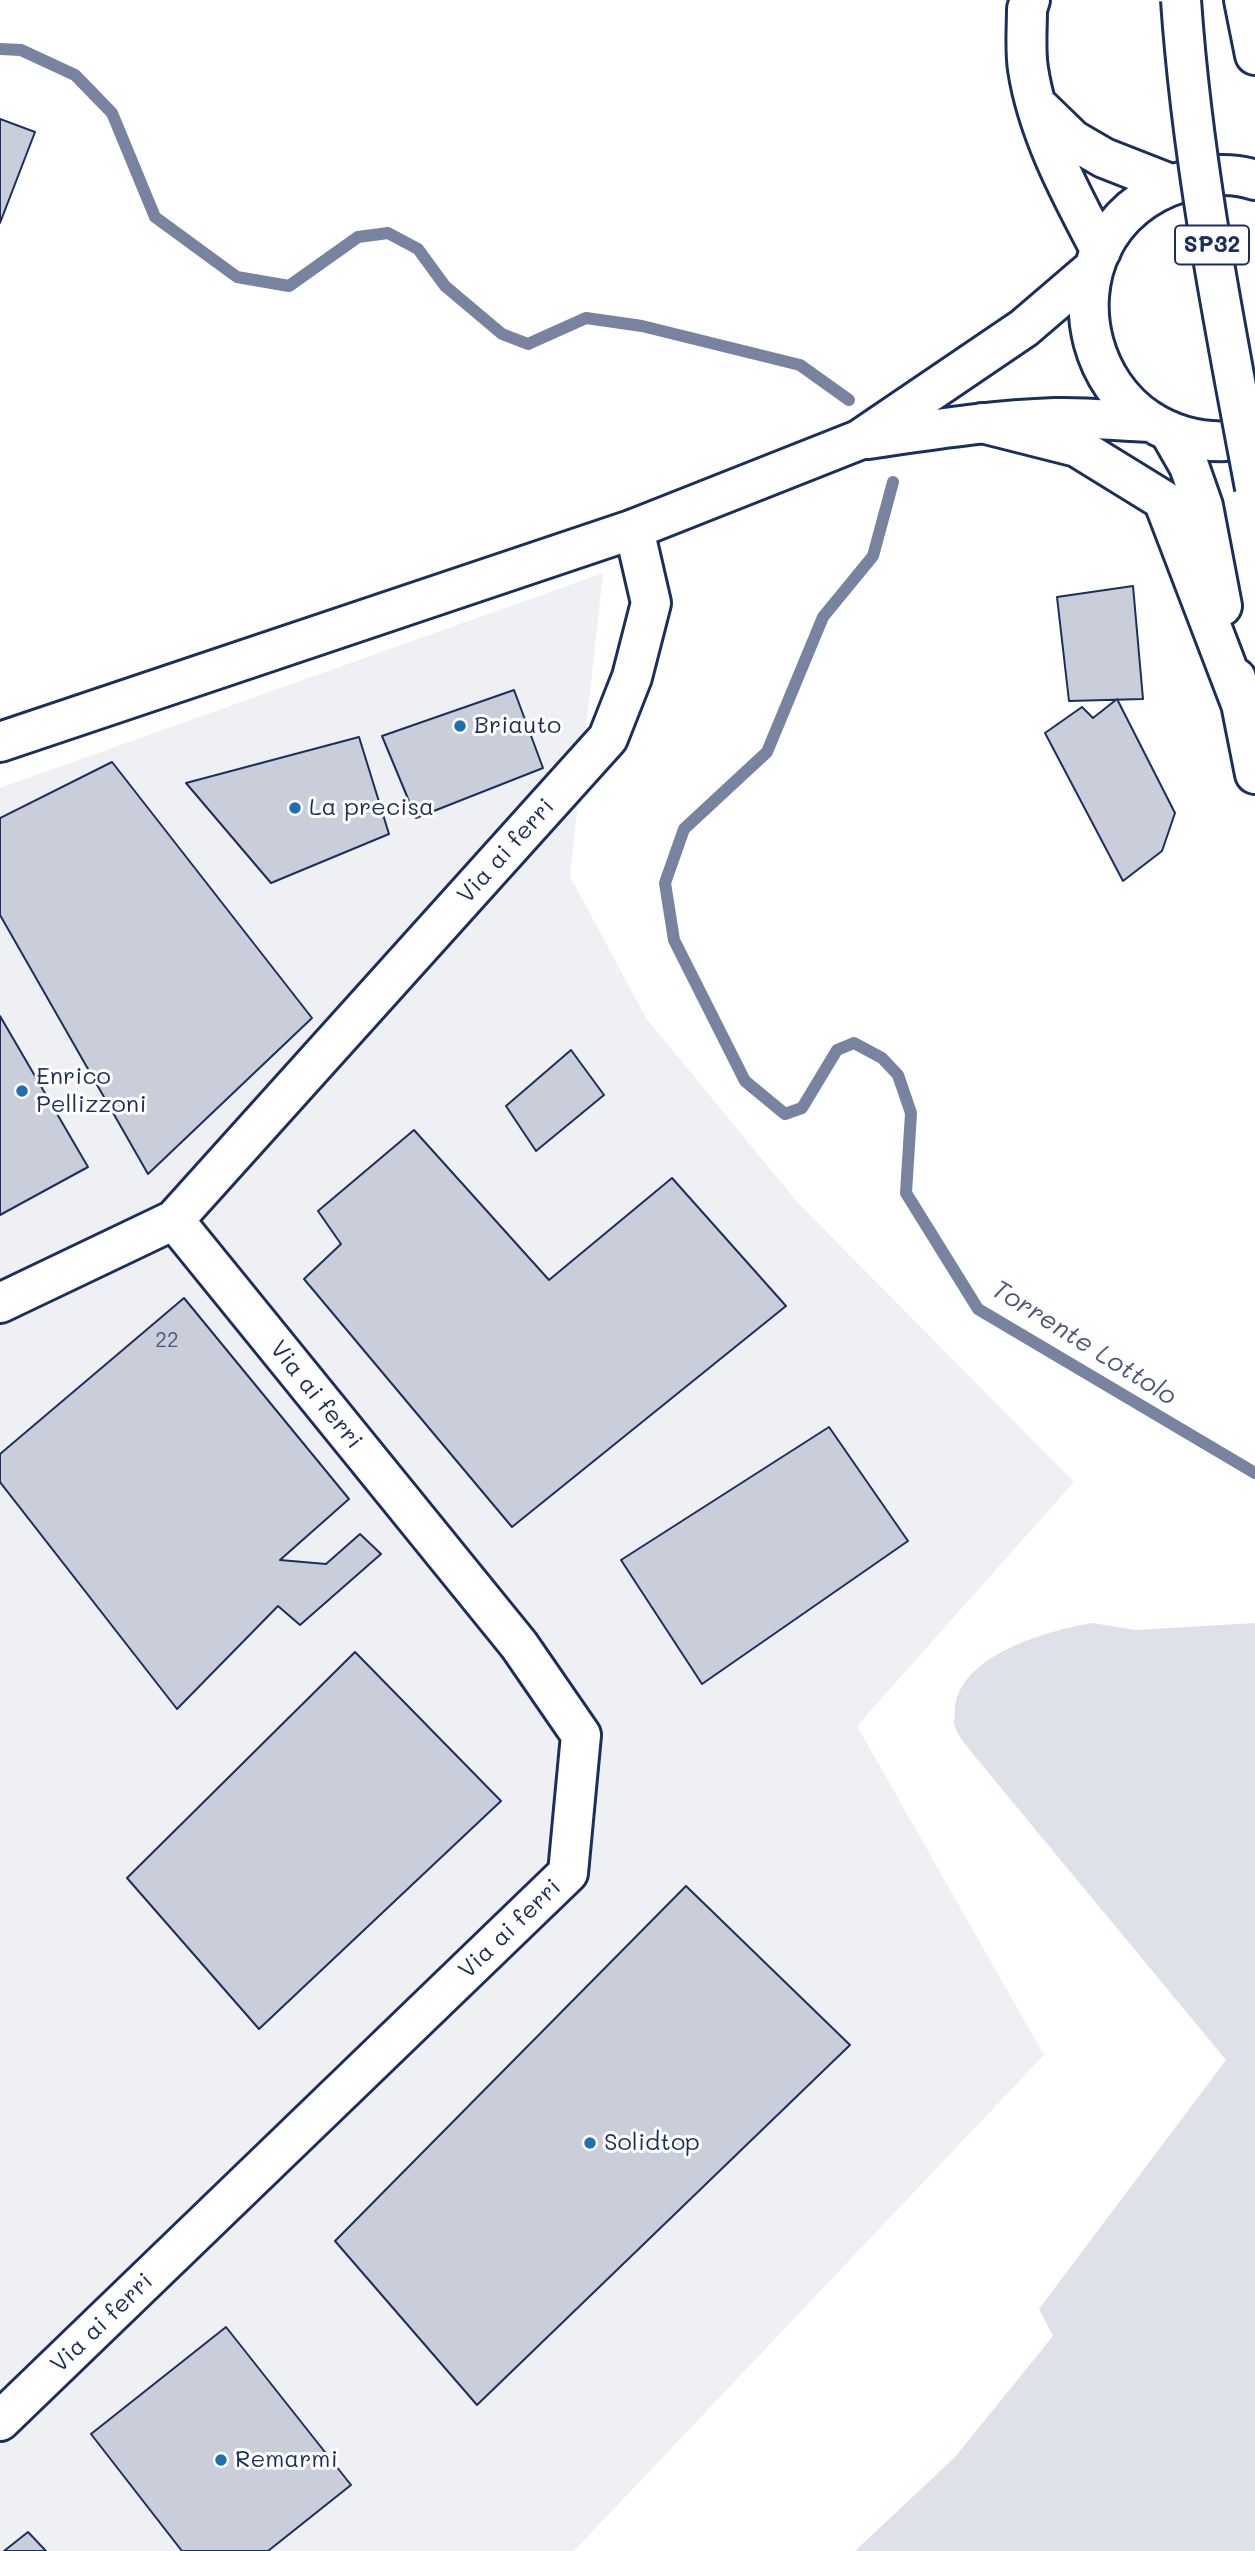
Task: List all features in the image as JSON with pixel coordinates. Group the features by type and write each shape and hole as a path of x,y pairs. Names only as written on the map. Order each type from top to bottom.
{"main road":[{"path":"1030,0 1027,9 1028,68 1037,106 1060,171 1098,259"},
{"name":"SP32","path":"1181,0 1185,54 1220,297 1255,488"},
{"path":"1244,0 1255,55"},
{"path":"1037,106 1073,140 1094,152 1173,184"},
{"path":"1255,180 1229,175 1208,176 1173,184 1147,198 1111,234 1098,259 1089,294 1089,323 1099,361 1107,376 1122,397 1160,427 1189,466 1203,506 1255,774"},
{"path":"8,736 634,529 859,440 1024,328 1098,259"},
{"path":"859,440 982,423 1057,418 1160,427 1193,439 1212,442 1255,438"},
{"path":"982,423 1077,447 1163,500 1241,704"},
{"name":"Via ai ferri","path":"0,1303 174,1220 608,738 632,677 650,603 634,529"},
{"name":"Via ai ferri","path":"0,2421 568,1873 581,1735 519,1645 174,1220"}],"shaded area":[{"path":"603,573 570,876 646,1018 798,1203 1074,1482 857,1726 1044,2055 574,2551 0,2551 0,788"},
{"path":"1093,1623 1135,1630 1255,1623 1255,2551 855,2551 955,2457 1053,2336 1039,2309 1226,2060 977,1759 954,1725 959,1692 971,1675 987,1661 1030,1639"}],"building":[{"path":"0,119 35,132 0,223"},
{"path":"1133,586 1143,699 1069,701 1057,597"},
{"path":"514,690 543,768 416,818 382,736"},
{"path":"1117,699 1175,813 1162,851 1123,881 1045,733 1082,707 1093,718"},
{"name":"La precisa","path":"359,737 389,834 271,883 186,783"},
{"path":"112,762 312,1018 148,1174 0,915 0,818"},
{"name":"Enrico Pellizzoni","path":"0,1016 88,1167 0,1215"},
{"path":"571,1050 604,1095 536,1151 506,1106"},
{"path":"414,1130 549,1280 672,1178 786,1306 512,1527 304,1279 341,1244 318,1211"},
{"path":"184,1298 349,1499 280,1560 326,1564 360,1534 381,1554 300,1625 278,1606 177,1709 0,1482 0,1454"},
{"path":"829,1427 908,1541 702,1684 621,1560"},
{"path":"355,1652 501,1801 259,2029 127,1878"},
{"name":"Solidtop","path":"686,1886 850,2045 477,2405 335,2241"},
{"name":"Remarmi","path":"226,2327 351,2485 268,2551 182,2551 91,2434"},
{"path":"28,2532 46,2551 4,2551"}],"waterway":[{"name":"Torrente Lottolo","path":"0,49 21,50 75,75 112,113 155,217 237,277 289,286 358,237 388,233 418,249 445,286 502,334 528,344 586,318 642,326 800,365 849,400"},
{"name":"Torrente Lottolo","path":"893,482 873,556 823,617 767,752 684,829 665,883 674,940 745,1081 785,1114 802,1108 837,1050 854,1043 882,1058 898,1075 911,1113 906,1193 978,1309 1255,1473"}],"place":[{"name":"Briauto","path":"460,726"},
{"name":"La precisa","path":"295,808"},
{"name":"Enrico Pellizzoni","path":"22,1091"},
{"name":"Solidtop","path":"590,2143"},
{"name":"Remarmi","path":"221,2460"}]}
